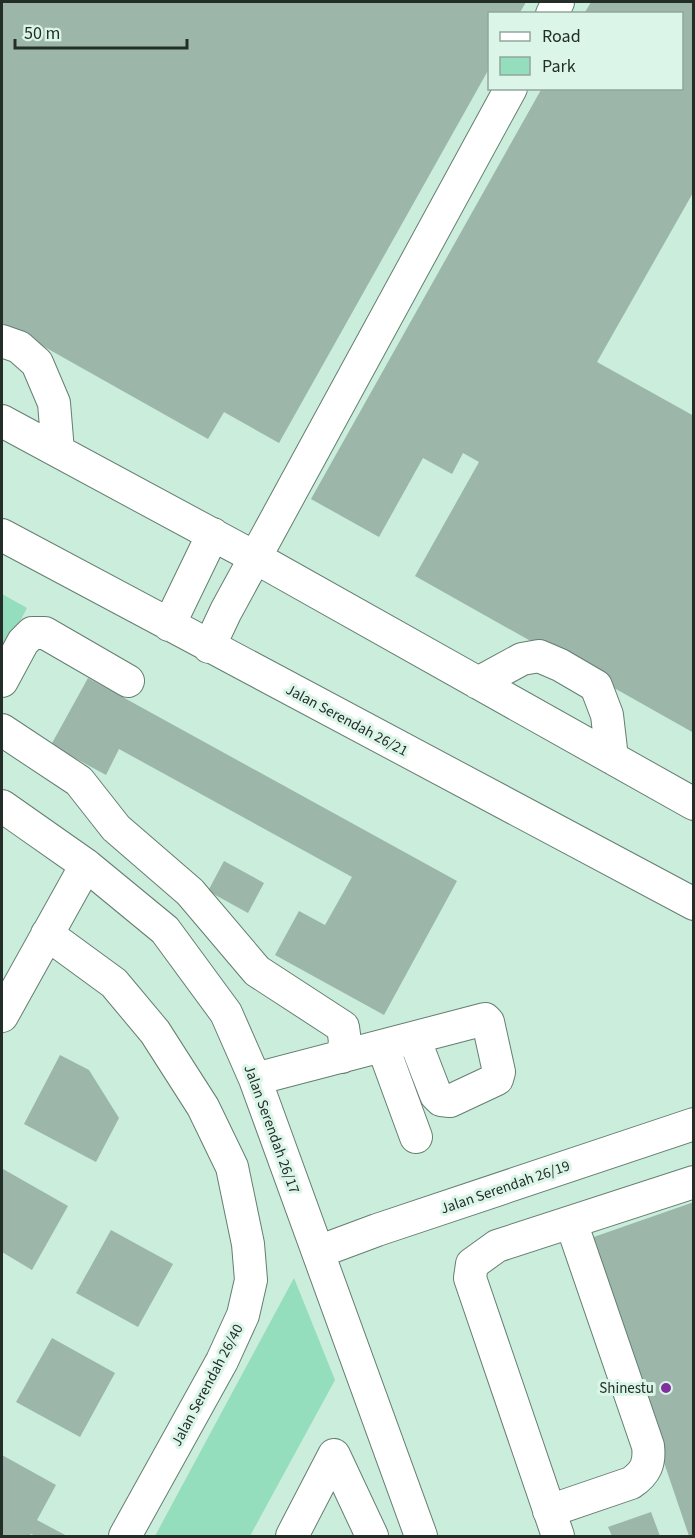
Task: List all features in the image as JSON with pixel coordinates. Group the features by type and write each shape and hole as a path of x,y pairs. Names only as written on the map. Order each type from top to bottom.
{"street":[{"path":"209,646 510,90"},
{"path":"2,341 19,347 37,363 54,403 58,451"},
{"path":"2,421 213,534 693,804"},
{"path":"169,625 213,534"},
{"name":"Jalan Serendah 26/21","path":"2,535 693,904"},
{"path":"2,681 23,642 32,633 45,633 128,681"},
{"path":"478,683 522,659 539,656 560,665 596,686 607,715 612,758"},
{"path":"2,730 79,781 116,828 190,892 257,971 343,1027 345,1042 342,1057"},
{"name":"Jalan Serendah 26/17","path":"2,806 86,865 165,930 226,1013 255,1079 421,1536"},
{"path":"2,1016 86,865"},
{"name":"Jalan Serendah 26/40","path":"48,934 114,983 155,1032 203,1107 232,1167 248,1244 251,1280 243,1315 222,1361 125,1536"},
{"path":"255,1079 414,1038"},
{"path":"383,1047 416,1137"},
{"name":"Jalan Serendah 26/19","path":"318,1252 388,1226 693,1124"},
{"path":"571,1222 648,1446 649,1458 646,1469 631,1483 554,1524 470,1278 472,1264 497,1246 693,1182"},
{"path":"292,1536 334,1455 370,1535"}],"shaded area":[{"path":"2,2 693,2 693,1536 2,1536"}],"green space":[{"path":"2,594 27,608 2,655"},
{"path":"294,1278 335,1380 250,1536 155,1536"}],"building":[{"path":"2,2 526,2 520,12 488,12 488,71 279,443 224,412 208,439 2,323"},
{"path":"591,2 694,2 694,191 597,362 694,416 694,733 415,576 479,462 463,453 452,474 423,458 379,537 311,499 541,90 683,90 683,12 585,12"},
{"path":"88,678 457,881 384,1015 275,955 299,911 325,925 352,877 119,749 106,775 51,745"},
{"path":"224,861 264,883 248,913 208,891"},
{"path":"60,1055 89,1070 119,1118 96,1162 24,1124"},
{"path":"3,1169 68,1206 32,1270 2,1252"},
{"name":"Shinestu","path":"694,1202 694,1536 689,1536 588,1239"},
{"path":"111,1230 173,1264 138,1327 76,1293"},
{"path":"52,1338 115,1373 80,1437 16,1402"},
{"path":"2,1455 56,1485 37,1520 67,1536 31,1534 29,1536 2,1536"},
{"path":"651,1512 660,1536 612,1536 608,1527"}],"place":[{"name":"Shinestu","path":"666,1388"}]}
